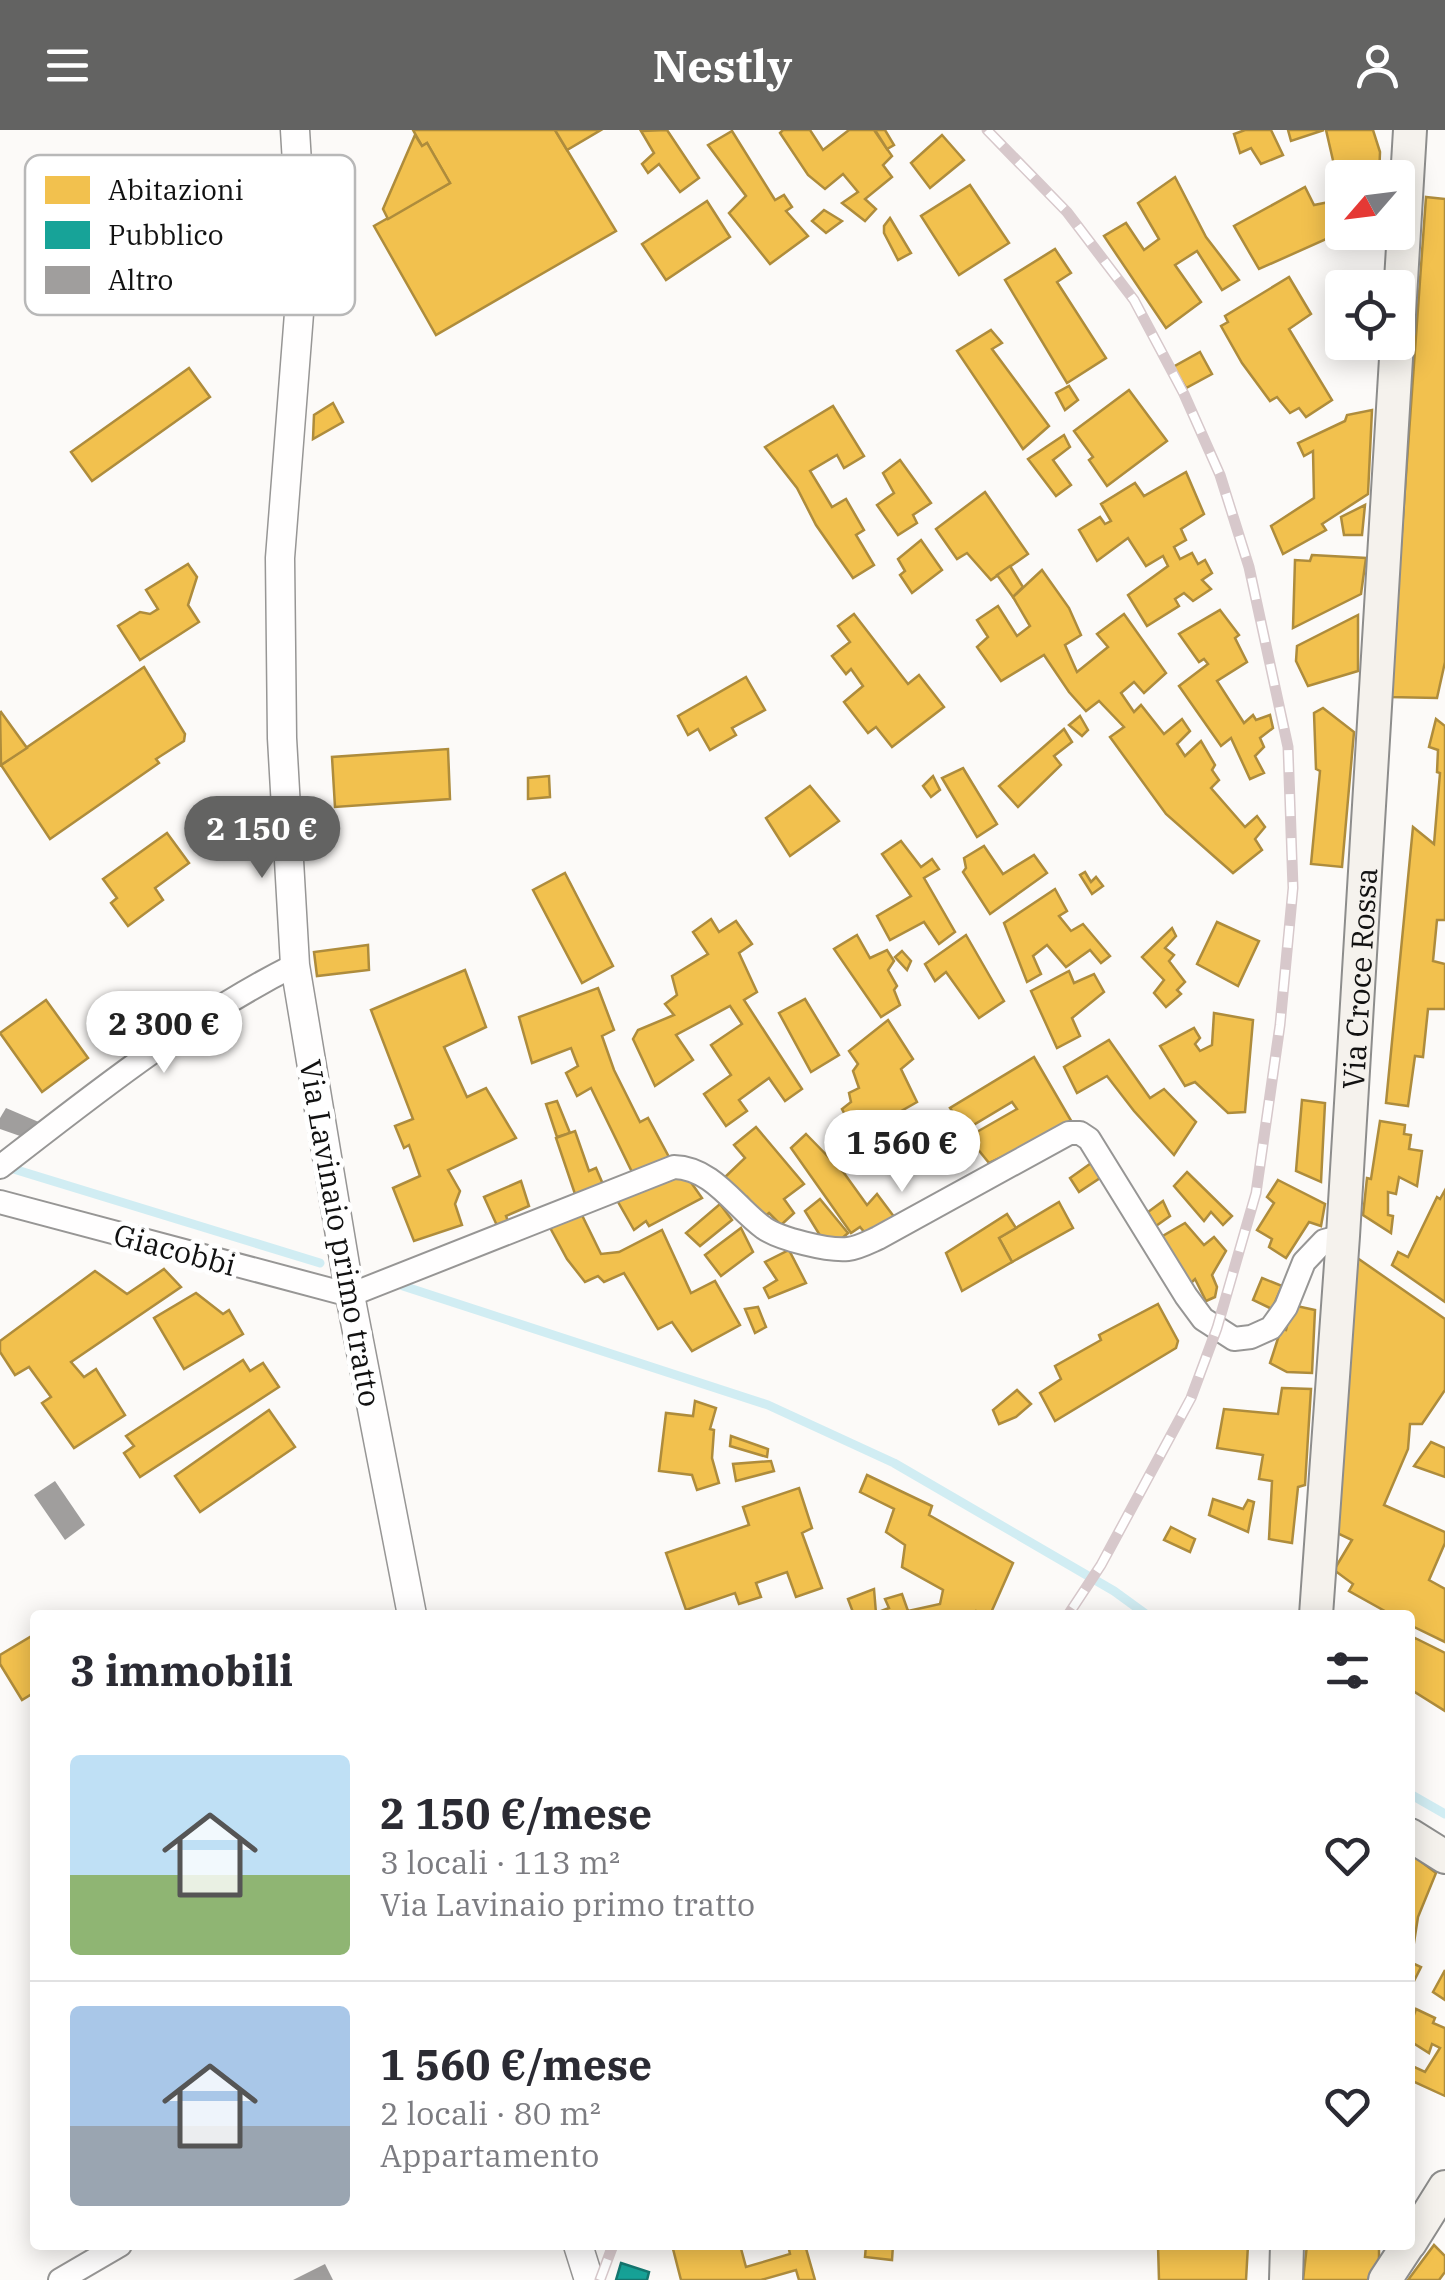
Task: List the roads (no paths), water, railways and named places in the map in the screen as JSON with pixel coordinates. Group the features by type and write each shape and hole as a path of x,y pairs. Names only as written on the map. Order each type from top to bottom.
{"main road":[{"path":"1402,270 1410,130"},
{"name":"Via Croce Rossa","path":"1316,1610 1396,360"},
{"path":"1415,1838 1445,1857"},
{"path":"1415,2235 1445,2187"},
{"path":"1286,2280 1287,2250"},
{"path":"1385,2280 1405,2250"}],"street":[{"name":"Via Lavinaio primo tratto","path":"295,130 297,155"},
{"name":"Via Lavinaio primo tratto","path":"299,315 280,558 282,738 294,965 350,1295 411,1610"},
{"path":"7,1161 106,1083 252,987 294,965"},
{"path":"350,1295 674,1167 686,1167 704,1175 767,1231 820,1247 849,1249 878,1238 1069,1132 1089,1139 1202,1319 1234,1339 1251,1337 1270,1328 1286,1307 1304,1262 1324,1241 1343,1236"},
{"name":"Giacobbi","path":"0,1202 350,1295"},
{"path":"60,2280 111,2250"},
{"path":"580,2250 589,2280"}],"waterway":[{"path":"7,1167 320,1263"},
{"path":"403,1286 768,1405 894,1463 1140,1610"},
{"path":"1415,1797 1445,1814"}],"railway":[{"path":"987,130 1067,212 1134,300 1184,394 1220,475 1249,567 1288,747 1293,888 1280,1025 1256,1193 1217,1328 1191,1398 1101,1565 1071,1610"},
{"path":"600,2280 611,2250"}]}
